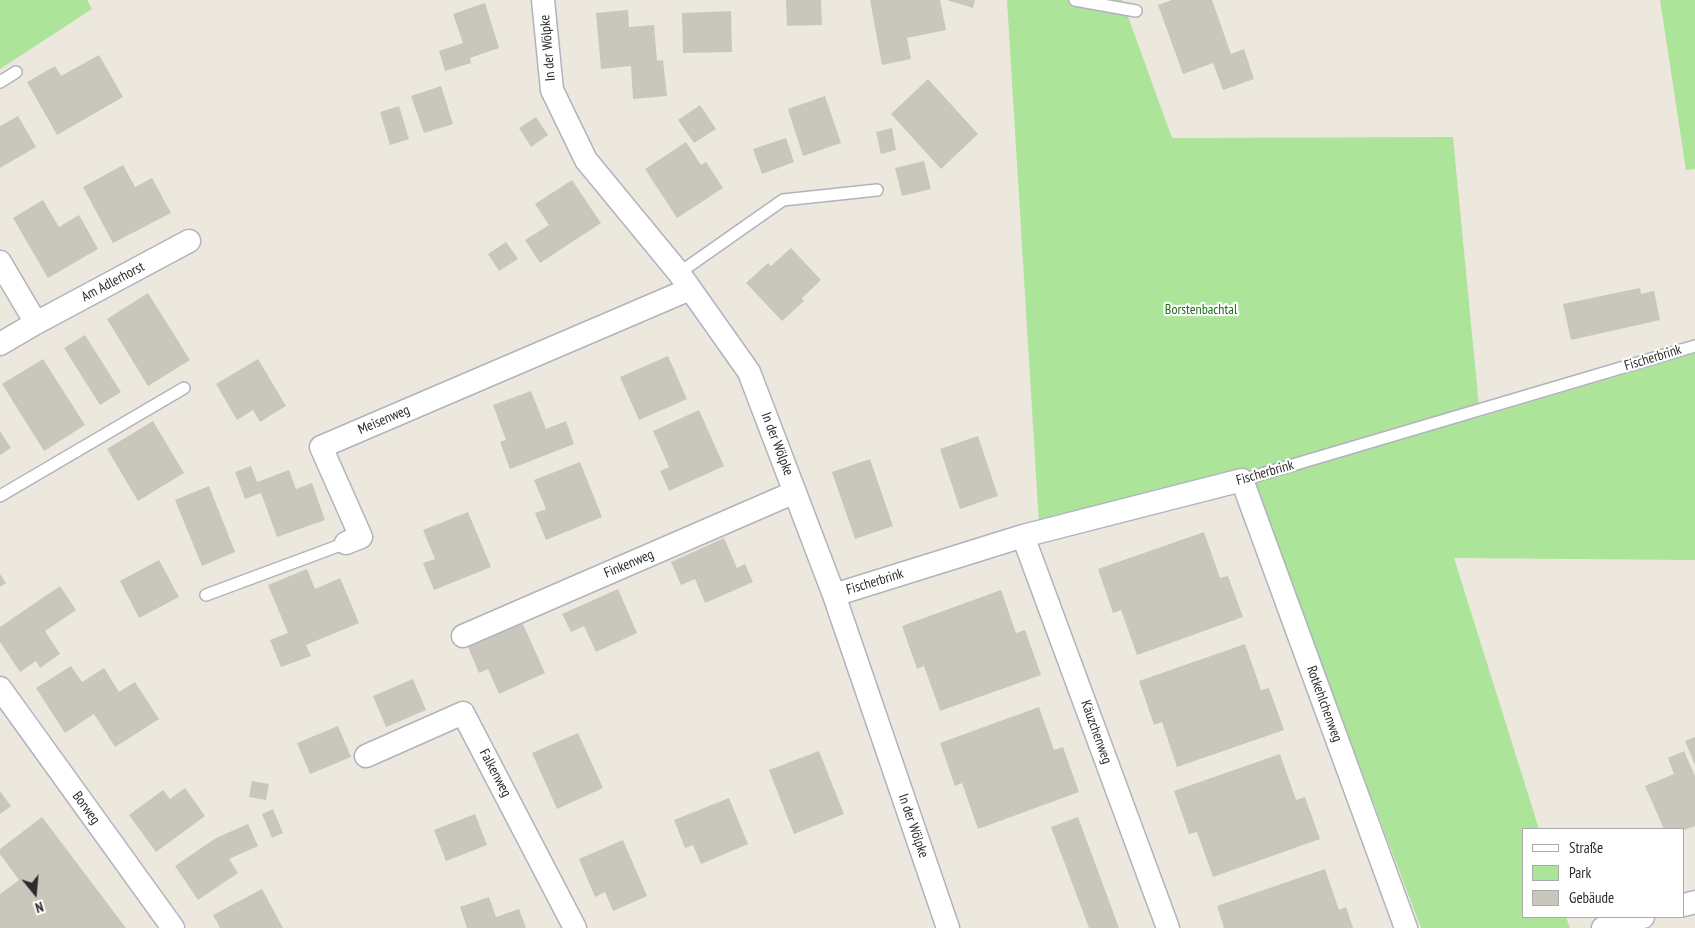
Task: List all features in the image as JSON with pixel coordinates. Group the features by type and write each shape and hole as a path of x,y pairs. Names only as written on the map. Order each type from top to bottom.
{"street":[{"name":"In der Wölpke","path":"543,0 552,90 586,160 684,281 749,372 834,595 948,928"},
{"name":"Am Adlerhorst","path":"0,344 189,241"},
{"path":"0,262 36,323"},
{"name":"Meisenweg","path":"346,543 361,537 321,447 684,281"},
{"name":"Fischerbrink","path":"834,595 1023,536 1242,480"},
{"name":"Rotkehlchenweg","path":"1242,480 1406,928"},
{"name":"Finkenweg","path":"463,636 796,492"},
{"name":"Käuzchenweg","path":"1023,536 1168,928"},
{"name":"Borweg","path":"1,689 172,928"},
{"name":"Falkenweg","path":"366,756 463,713 575,928"},
{"path":"1603,928 1639,918"}],"lane":[{"path":"1075,0 1136,11"},
{"path":"0,82 16,72"},
{"path":"684,281 783,200 877,190"},
{"name":"Fischerbrink","path":"1242,480 1695,346"},
{"path":"0,496 184,388"},
{"name":"Meisenweg","path":"206,595 346,543"}],"green space":[{"path":"0,0 87,0 92,9 0,69"},
{"name":"Borstenbachtal","path":"1007,0 1122,0 1172,138 1453,137 1480,417 1695,353 1695,560 1454,558 1539,828 1522,828 1522,918 1566,918 1570,928 1421,928 1249,475 1039,524"},
{"path":"1660,0 1695,0 1695,169 1686,170"}],"building":[{"path":"786,0 821,0 822,25 787,26"},
{"path":"870,0 940,0 946,30 907,38 911,59 882,65"},
{"path":"947,0 975,0 973,8"},
{"path":"1172,0 1212,0 1231,54 1244,49 1254,79 1223,90 1213,63 1183,74 1158,5"},
{"path":"485,3 499,48 470,58 471,63 445,71 439,51 463,43 453,14"},
{"path":"628,10 629,27 654,25 657,61 663,60 667,96 633,99 631,66 601,69 596,13"},
{"path":"731,11 732,52 683,53 682,13"},
{"path":"99,55 123,97 57,135 27,82 55,66 61,76"},
{"path":"928,79 978,134 941,169 891,114"},
{"path":"441,86 453,124 424,133 411,96"},
{"path":"825,96 841,143 803,156 788,109"},
{"path":"700,105 716,129 694,143 678,120"},
{"path":"399,106 409,139 390,145 380,112"},
{"path":"18,116 36,147 0,168 0,126"},
{"path":"536,117 548,135 531,147 519,128"},
{"path":"892,128 896,150 881,154 876,132"},
{"path":"786,138 794,162 762,174 753,149"},
{"path":"686,142 701,165 706,162 723,188 677,218 645,169"},
{"path":"924,161 931,189 902,196 895,168"},
{"path":"123,165 135,187 152,178 171,213 113,243 83,187"},
{"path":"572,180 601,223 540,263 525,240 549,225 535,204"},
{"path":"43,200 59,227 79,215 98,249 48,278 13,218"},
{"path":"506,242 518,259 499,271 488,254"},
{"path":"791,248 821,280 802,298 804,301 782,321 746,283 768,263 771,266"},
{"path":"1640,288 1641,294 1654,291 1660,320 1571,340 1563,304"},
{"path":"148,293 190,360 148,386 107,319"},
{"path":"85,335 121,392 100,405 64,348"},
{"path":"668,356 687,399 639,420 620,377"},
{"path":"43,359 85,425 44,451 2,384"},
{"path":"258,359 286,406 260,422 253,410 237,420 216,384"},
{"path":"531,391 546,429 566,421 574,444 510,469 500,442 506,440 493,405"},
{"path":"699,410 724,466 669,491 660,471 669,467 653,431"},
{"path":"153,421 184,473 138,501 107,449"},
{"path":"0,431 11,448 0,455"},
{"path":"978,436 998,496 960,509 940,449"},
{"path":"870,459 893,526 855,539 832,472"},
{"path":"580,462 602,517 546,540 535,513 546,509 534,480"},
{"path":"251,466 257,482 289,470 296,489 312,483 325,520 277,537 261,493 245,499 235,472"},
{"path":"209,486 235,552 202,566 175,500"},
{"path":"468,512 491,567 434,590 423,563 435,559 423,530"},
{"path":"1204,532 1220,578 1228,576 1243,617 1137,655 1121,610 1113,613 1098,569"},
{"path":"724,538 737,568 745,564 753,582 705,603 695,579 681,585 671,562"},
{"path":"159,560 179,597 139,618 120,581"},
{"path":"307,569 315,589 340,578 359,623 306,645 311,656 281,667 270,640 288,633 268,585"},
{"path":"0,574 6,583 0,587"},
{"path":"60,586 76,610 45,631 60,654 40,668 36,661 20,672 0,642 0,627"},
{"path":"618,589 637,633 596,652 584,626 571,632 562,614"},
{"path":"1001,590 1016,633 1025,630 1041,675 940,711 924,666 917,669 902,626"},
{"path":"522,622 545,673 499,694 488,669 479,673 468,647"},
{"path":"1245,644 1261,690 1269,688 1284,730 1177,767 1162,722 1154,725 1139,681"},
{"path":"71,666 82,682 104,668 119,692 135,682 159,719 115,747 94,714 65,733 36,688"},
{"path":"413,679 426,710 386,727 373,696"},
{"path":"1039,707 1054,750 1063,747 1079,792 978,829 962,783 955,786 940,743"},
{"path":"338,726 351,757 310,774 297,743"},
{"path":"578,733 603,788 557,809 532,753"},
{"path":"1695,737 1695,765 1685,741"},
{"path":"819,751 844,814 794,834 769,770"},
{"path":"1684,751 1695,776 1695,826 1685,830 1685,828 1664,828 1645,786 1674,774 1668,758"},
{"path":"1280,754 1296,800 1305,797 1320,839 1213,877 1197,832 1189,834 1174,791"},
{"path":"252,781 269,784 266,800 249,797"},
{"path":"185,788 205,816 156,852 129,815 163,790 170,799"},
{"path":"0,791 11,806 0,814"},
{"path":"729,798 748,844 701,864 693,845 685,848 674,820"},
{"path":"273,809 283,833 272,838 262,814"},
{"path":"475,814 487,845 446,861 434,830"},
{"path":"42,817 126,928 0,928 0,894 19,880 0,854 0,849"},
{"path":"1078,817 1119,928 1089,928 1051,827"},
{"path":"248,824 258,846 229,859 238,873 198,900 175,866 216,838"},
{"path":"623,840 647,896 613,911 605,892 595,897 579,859"},
{"path":"1325,869 1339,910 1346,907 1353,928 1224,928 1217,906"},
{"path":"262,889 283,928 220,928 213,915"},
{"path":"489,897 496,917 519,909 526,928 467,928 460,907"}]}
